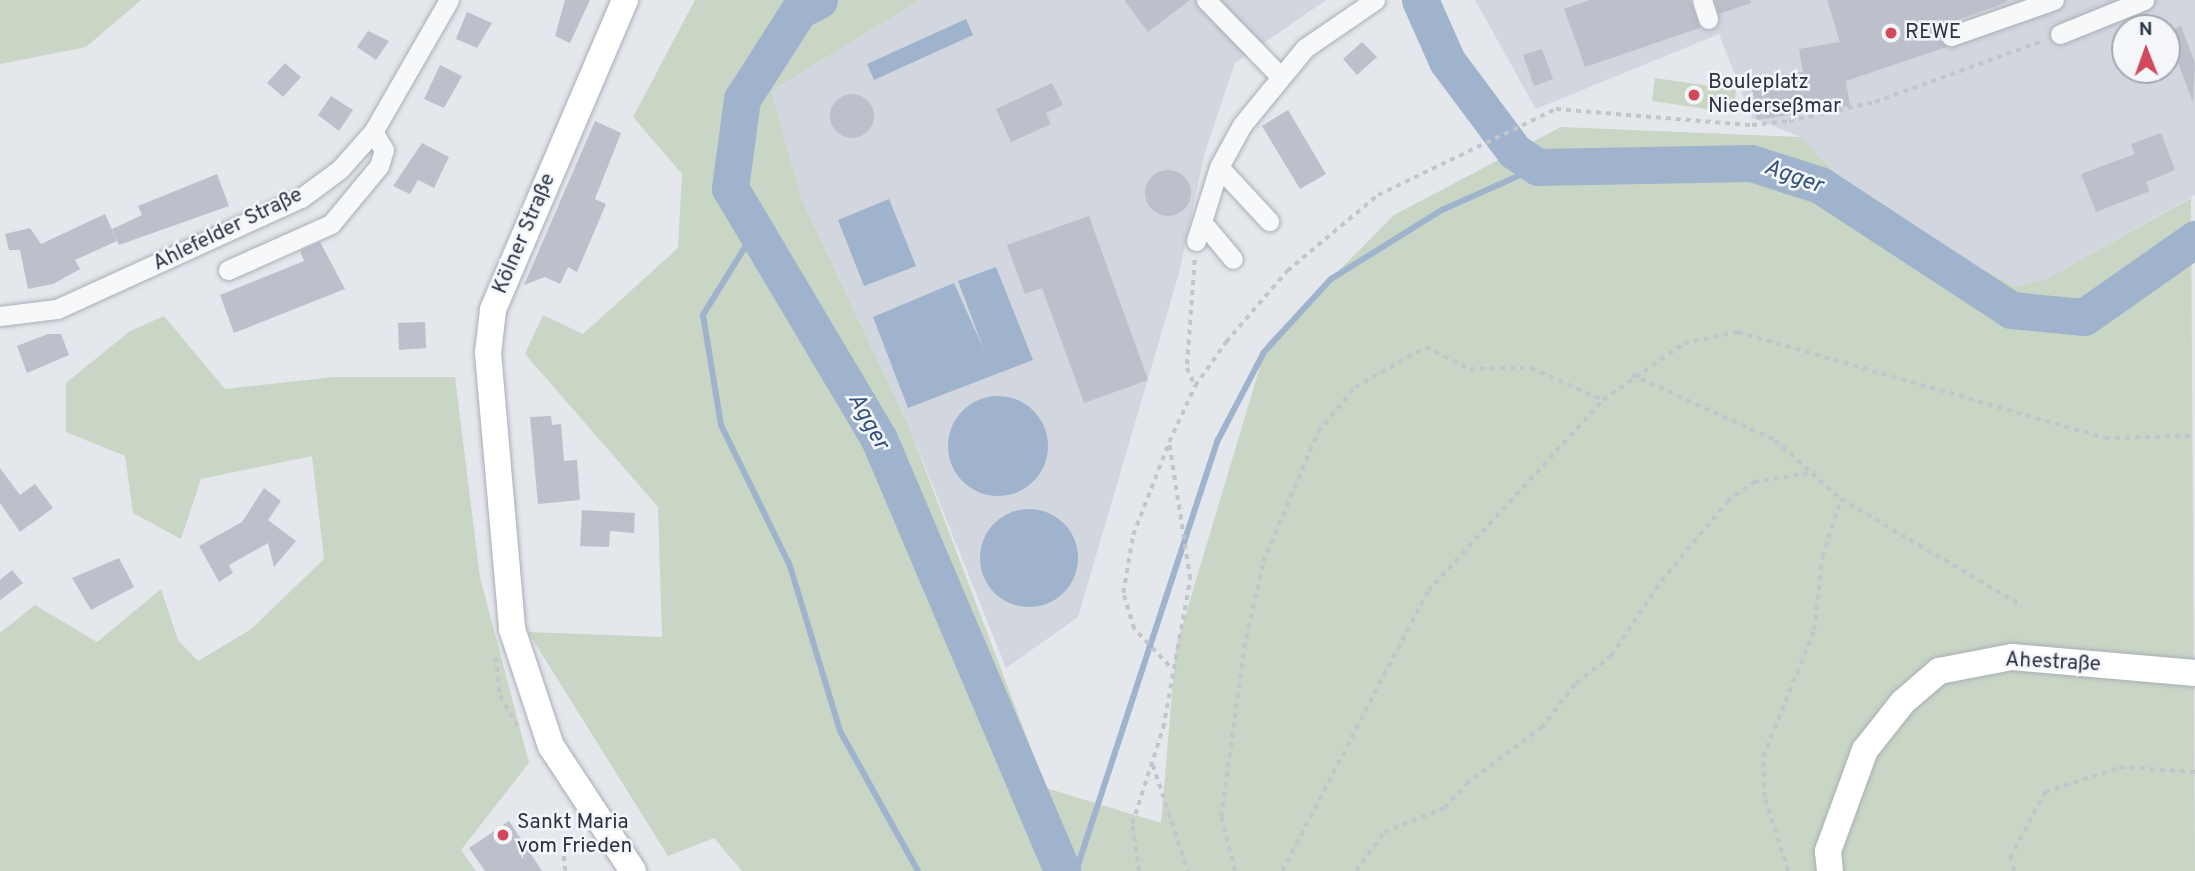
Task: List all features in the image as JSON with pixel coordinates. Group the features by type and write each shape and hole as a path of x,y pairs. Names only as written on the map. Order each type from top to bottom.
{"main road":[{"name":"Kölner Straße","path":"625,0 493,310 488,353 512,629 551,746 633,871"},
{"name":"Ahestraße","path":"1830,871 1828,851 1865,750 1903,702 1939,671 2012,657 2195,673"}],"street":[{"name":"Ahlefelder Straße","path":"0,316 57,309 300,198 340,169 373,132 449,0"},
{"path":"1206,0 1281,77"},
{"path":"1233,259 1199,231 1219,167 1242,125 1281,77 1325,31 1375,0"},
{"path":"1702,0 1708,19"},
{"path":"1951,36 2054,0"},
{"path":"2060,34 2144,0"},
{"path":"228,270 340,216 379,166 384,150 373,132"},
{"path":"1219,167 1269,221"}],"path":[{"path":"1169,666 1134,629 1123,593 1133,535 1168,442 1195,386 1287,271 1378,195 1541,114 1573,108 1634,119 1789,121 1875,102 2060,34"},
{"path":"1195,386 1188,368 1199,231"},
{"path":"1282,871 1428,591 1603,400 1632,375 1684,343 1738,332 2105,438 2195,436"},
{"path":"1235,871 1221,817 1244,648 1263,562 1318,432 1355,387 1426,347 1470,369 1531,368 1603,400"},
{"path":"1632,375 1775,440 1815,472 1841,499 2023,606"},
{"path":"1139,871 1132,824 1153,764 1169,666 1190,579 1168,442"},
{"path":"1356,871 1384,832 1444,808 1465,783 1541,728 1576,683 1611,656 1661,580 1727,502 1754,482 1815,472"},
{"path":"1788,871 1763,797 1763,757 1814,630 1822,557 1841,499"},
{"path":"1153,764 1188,871"},
{"path":"2014,871 2010,858 2045,792 2120,767 2195,772"},
{"path":"565,871 563,853 605,829"}],"shaded area":[{"path":"920,0 1326,0 1235,63 1205,152 1179,273 1078,617 1006,668 910,429 802,200 771,91"},
{"path":"1475,0 2195,0 2195,195 2048,278 2017,287 1895,223 1848,186 1801,137 1752,118 1719,34 1536,109"}],"green space":[{"path":"0,0 141,0 86,47 0,64"},
{"path":"695,0 920,0 771,91 802,200 910,429 1046,788 1161,823 1176,647 1267,343 1394,215 1561,127 1801,137 1848,186 1895,223 2017,287 2048,278 2191,198 2195,871 742,871 714,838 668,856 528,632 662,637 658,507 525,354 543,315 583,334 678,248 682,174 633,117"},
{"name":"Bouleplatz Niederseßmar","path":"1655,78 1736,90 1734,113 1652,101"},
{"path":"164,316 225,389 334,377 455,377 480,577 529,763 461,850 476,871 0,871 0,633 35,605 97,642 161,589 178,640 198,661 250,630 324,559 312,456 201,479 181,539 133,513 125,456 66,432 66,383 130,331"}],"water":[{"path":"966,19 973,35 874,80 867,64"},
{"path":"889,199 916,266 864,286 838,220"},
{"path":"996,267 1033,360 908,408 873,317 954,283 984,350 958,281"},
{"path":"998,396 1017,400 1033,411 1044,427 1048,446 1044,465 1033,481 1017,492 998,496 979,492 963,481 952,465 948,446 952,427 963,411 979,400"},
{"path":"1029,509 1048,513 1064,523 1074,539 1078,558 1074,577 1064,593 1048,603 1029,607 1010,603 994,593 984,577 980,558 984,539 994,523 1010,513"}],"building":[{"path":"565,0 590,0 570,43 555,36"},
{"path":"1124,0 1190,0 1148,32"},
{"path":"1590,0 1690,0 1700,28 1585,67 1564,9"},
{"path":"1715,0 1750,0 1751,3 1719,14"},
{"path":"1827,0 2007,2 1943,25 1939,39 1947,47 1846,81 1850,106 1757,120 1751,80 1803,72 1799,49 1840,42"},
{"path":"467,12 492,23 477,48 456,39"},
{"path":"2181,26 2195,63 2193,103 2181,71"},
{"path":"368,31 389,41 376,60 357,47"},
{"path":"1362,42 1377,57 1357,75 1343,59"},
{"path":"1542,49 1553,79 1534,86 1523,55"},
{"path":"285,63 301,77 283,97 267,83"},
{"path":"440,65 462,76 444,108 424,99"},
{"path":"1052,83 1063,105 1046,113 1051,124 1011,142 996,109"},
{"path":"852,94 861,95 868,100 873,107 873,125 868,132 861,137 852,138 843,137 836,132 831,125 830,116 831,107 836,100 843,95"},
{"path":"331,96 353,110 339,131 318,115"},
{"path":"1288,110 1326,174 1300,189 1262,126"},
{"path":"595,121 621,133 595,199 606,204 577,272 568,267 560,284 545,277 524,285"},
{"path":"2161,133 2175,170 2146,182 2150,191 2096,212 2081,174 2135,154 2131,144"},
{"path":"422,143 449,157 434,188 418,180 410,194 393,186"},
{"path":"1168,170 1184,177 1191,193 1184,209 1168,216 1152,209 1145,193 1152,177"},
{"path":"217,174 229,206 119,245 112,229 142,215 138,206"},
{"path":"105,214 117,241 75,260 80,269 53,284 28,289 20,250 9,250 5,234 30,228 41,244"},
{"path":"1089,216 1148,380 1084,403 1042,288 1025,294 1007,245"},
{"path":"320,242 345,289 234,333 220,295 304,261 300,251"},
{"path":"425,322 426,348 399,350 398,323"},
{"path":"48,334 61,334 69,355 27,373 17,346"},
{"path":"551,416 552,425 561,424 564,461 577,460 580,500 538,504 530,417"},
{"path":"0,468 20,495 35,484 53,508 20,532 0,503"},
{"path":"264,488 281,501 268,520 296,541 274,567 268,543 229,565 233,573 219,582 199,546 242,522"},
{"path":"582,510 635,513 634,533 610,531 609,547 580,546"},
{"path":"119,558 134,587 91,610 72,578"},
{"path":"12,570 23,583 0,600 0,580"},
{"name":"Sankt Maria vom Frieden","path":"509,821 542,871 485,871 469,848"}],"waterway":[{"name":"Agger","path":"819,0 799,10 742,99 730,188 879,439 1062,871"},
{"name":"Agger","path":"1420,0 1447,61 1514,151 1538,167 1751,163 1820,185 2011,310 2084,317 2195,239"},
{"path":"1076,871 1218,440 1264,352 1331,279 1442,210 1538,167"},
{"path":"755,231 703,315 721,425 790,566 840,731 918,871"}],"place":[{"name":"REWE","path":"1891,33"},
{"name":"Bouleplatz Niederseßmar","path":"1694,95"},
{"name":"Sankt Maria vom Frieden","path":"503,835"}]}
